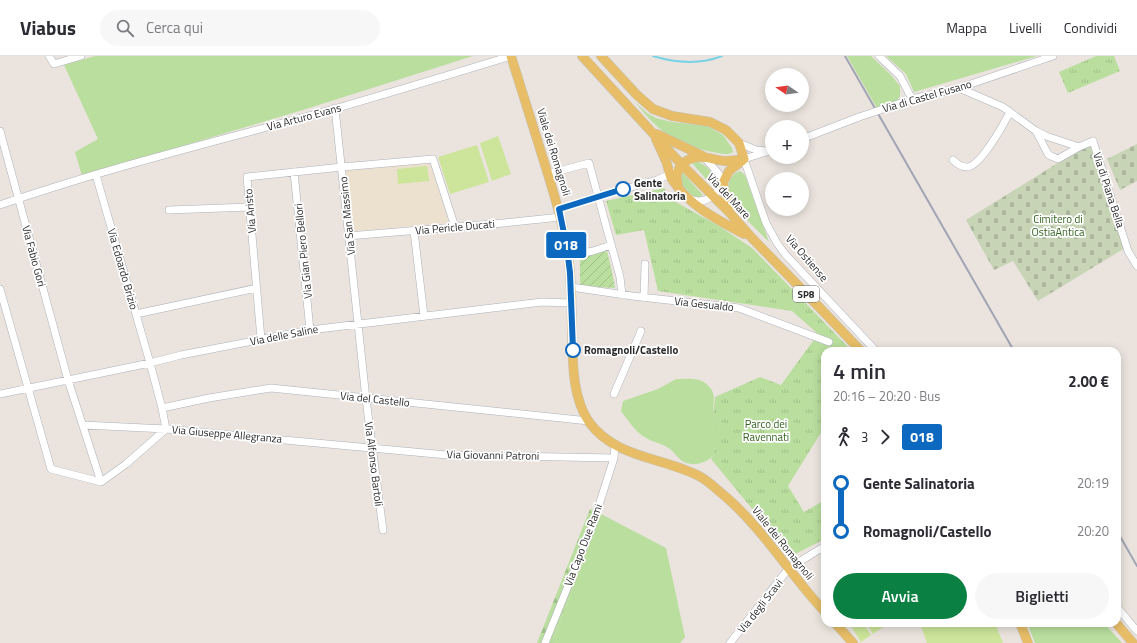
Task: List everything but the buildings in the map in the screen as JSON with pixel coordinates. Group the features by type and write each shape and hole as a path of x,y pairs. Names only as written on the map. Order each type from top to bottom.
{"main road":[{"name":"Viale dei Romagnoli","path":"511,56 560,213 568,256 571,287 575,383 580,402 589,421 615,446 682,469 706,481 736,506 759,530 821,608"},
{"name":"Via del Mare","path":"582,56 652,131 676,170 713,196 750,237 857,347"},
{"name":"Via Ostiense","path":"601,56 637,95 653,108 666,114 698,119 715,124 726,130 739,143 744,159"},
{"path":"652,131 704,157"},
{"path":"652,131 665,159 676,170 676,179 679,188 686,197 708,214 750,237"},
{"path":"676,170 693,158 704,157 726,161 744,159"},
{"path":"729,212 723,183 729,171 744,159"},
{"path":"839,627 853,643"},
{"path":"1022,627 1028,643"},
{"path":"1119,627 1133,643"}],"street":[{"path":"49,56 54,64 81,56"},
{"name":"Via Arturo Evans","path":"0,205 96,174 335,108 511,56"},
{"path":"879,56 900,76 912,99"},
{"name":"Via di Castel Fusano","path":"809,136 912,99 959,88 1053,56"},
{"name":"Via di Piana Bella","path":"959,88 1003,106 1036,131 1046,136 1079,147 1093,141 1129,254 1137,266"},
{"name":"Via San Massimo","path":"335,108 366,399"},
{"path":"953,160 960,166 968,167 973,165 986,151 1010,112"},
{"name":"Via Fabio Gori","path":"0,131 68,380 101,482"},
{"path":"1036,131 1048,154 1051,156 1062,159 1079,147"},
{"path":"739,143 756,150 765,151"},
{"path":"744,159 765,153"},
{"path":"686,197 700,201 706,200 713,196 723,183 719,174 704,157"},
{"name":"Via Aristo","path":"261,339 247,178 433,158 455,227"},
{"name":"Via Ostiense","path":"744,159 766,222 785,254 872,347"},
{"path":"548,174 589,162 621,280 622,295"},
{"name":"Via Pericle Ducati","path":"348,236 455,227 560,213 599,196 657,180 676,170"},
{"name":"Via Gian Piero Bellori","path":"294,172 310,330"},
{"name":"Via Edoardo Brizio","path":"96,174 150,363 166,429"},
{"path":"657,180 668,182 679,188"},
{"path":"169,210 250,208"},
{"path":"414,231 424,316"},
{"path":"568,256 593,251 611,245"},
{"path":"644,298 645,264"},
{"name":"Via Gesualdo","path":"571,287 644,298 739,308 829,342"},
{"path":"136,314 257,288"},
{"path":"0,289 51,470 101,482 126,464 166,429"},
{"name":"Via delle Saline","path":"0,394 150,363 181,355 310,330 542,302 572,303"},
{"path":"614,394 641,331"},
{"name":"Via del Castello","path":"162,408 209,398 271,388 589,421"},
{"name":"Via Alfonso Bartoli","path":"366,399 383,530"},
{"name":"Via Giuseppe Allegranza","path":"83,425 166,429 372,447"},
{"name":"Via Capo Due Rami","path":"545,643 593,524 614,458 615,446"},
{"name":"Via Giovanni Patroni","path":"372,447 447,455 614,458"},
{"path":"789,568 821,548"},
{"name":"Via degli Scavi","path":"730,643 789,568"},
{"path":"1121,612 1137,631"}],"shaded area":[{"path":"430,164 449,223 353,231 346,171"}],"green space":[{"path":"95,56 473,56 306,109 82,176 75,152 98,139 64,65"},
{"path":"847,56 871,56 900,86 900,96 897,101 878,110"},
{"path":"886,56 1037,56 914,92 906,74"},
{"path":"1096,56 1114,56 1120,71 1068,93 1059,72"},
{"path":"635,102 647,113 656,118 672,122 707,126 723,135 733,152 726,154 712,152 687,145 677,140 668,135 652,122"},
{"path":"498,136 511,174 492,181 480,143"},
{"name":"Cimitero di OstiaAntica","path":"1093,141 1125,248 1038,301 1013,261 994,270 966,220"},
{"path":"1137,144 1137,181 1120,190 1107,159"},
{"path":"477,145 489,182 450,194 438,157"},
{"path":"695,161 705,166 713,174 716,181 713,187 691,162"},
{"path":"427,166 429,181 398,184 397,169"},
{"path":"681,171 703,195 697,198 686,190 682,184"},
{"path":"740,171 745,175 769,242 728,201 730,179"},
{"name":"Parco dei Ravennati","path":"664,188 672,200 719,226 752,248 848,347 821,347 821,432 788,486 804,512 821,502 821,541 791,556 711,459 718,442 713,416 715,397 760,377 781,385 818,334 792,311 658,291 644,230 616,235 606,201"},
{"path":"607,251 615,288 580,286 580,258"},
{"path":"676,379 702,381 709,387 713,394 713,416 719,440 716,452 712,457 702,463 690,464 684,462 667,447 646,438 634,428 621,411 623,401 658,389"},
{"path":"590,509 601,514 552,643 537,643"},
{"path":"601,514 666,548 685,637 680,643 552,643"},
{"path":"852,627 866,627 871,635 861,642"},
{"path":"869,627 883,627 873,634"},
{"path":"921,627 997,627 1003,643 927,643"},
{"path":"1029,627 1108,627 1122,643 1035,643"}],"waterway":[{"path":"653,56 688,62 705,61 722,56"}],"railway":[{"path":"845,56 1012,347"},
{"path":"1121,538 1137,566"}],"bus line":[{"name":"018","path":"573,350 571,283 567,248 559,209 623,189"}],"place":[{"name":"Gente Salinatoria","path":"623,189"},
{"name":"Romagnoli/Castello","path":"573,350"}]}
